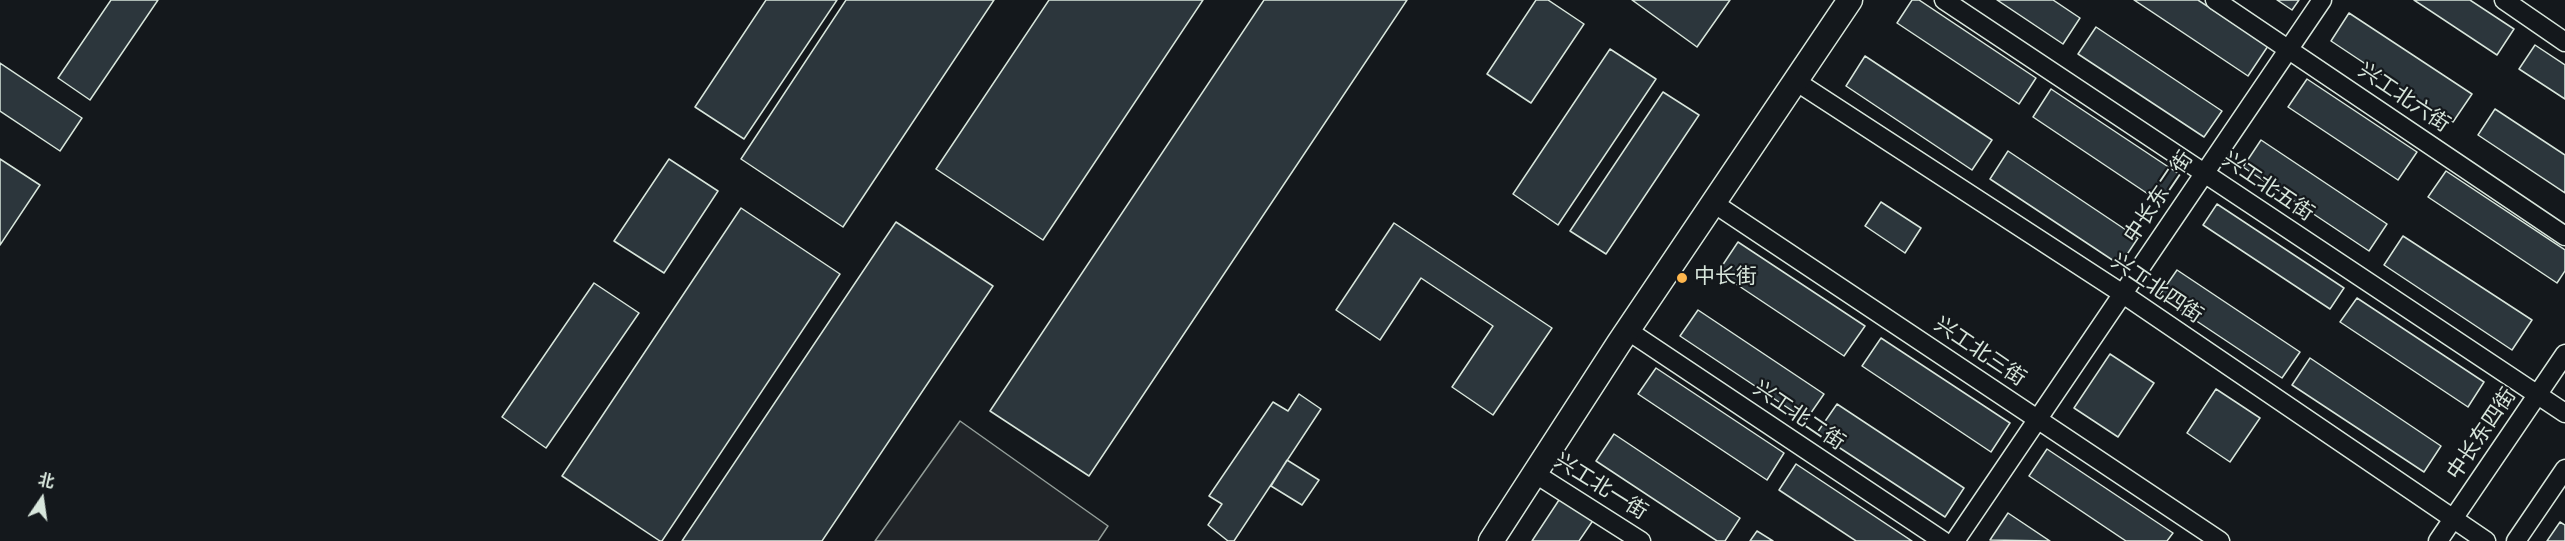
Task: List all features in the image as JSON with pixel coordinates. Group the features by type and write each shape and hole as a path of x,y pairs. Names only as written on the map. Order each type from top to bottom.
{"street":[{"path":"1491,541 1627,330 1712,202 1797,82 1850,0"},
{"name":"兴工北五街","path":"1944,0 2565,414"},
{"name":"兴工北六街","path":"2215,0 2565,236"},
{"name":"中长东二街","path":"1955,541 2322,0"},
{"path":"2504,0 2565,42"},
{"name":"兴工北四街","path":"1797,82 2123,294 2486,541"},
{"name":"兴工北三街","path":"1712,202 2220,541"},
{"name":"兴工北二街","path":"1627,330 1943,541"},
{"name":"中长东四街","path":"2438,541 2565,354"},
{"path":"2516,541 2565,469"},
{"name":"兴工北一街","path":"1534,473 1641,541"}],"shaded area":[{"path":"960,421 1108,526 1098,541 875,541"}],"building":[{"path":"111,0 158,0 90,100 58,78"},
{"path":"766,0 837,0 744,139 695,107"},
{"path":"846,0 994,0 843,227 741,159"},
{"path":"1049,0 1203,0 1043,240 936,169"},
{"path":"1264,0 1407,0 1089,476 990,411"},
{"path":"1536,0 1548,0 1584,24 1531,103 1487,74"},
{"path":"1632,0 1730,0 1697,47"},
{"path":"1912,0 1919,0 2036,78 2019,104 1897,23"},
{"path":"1997,0 2053,0 2080,18 2063,44"},
{"path":"2134,0 2198,0 2268,46 2248,76"},
{"path":"2277,0 2299,0 2292,10"},
{"path":"2414,0 2470,0 2514,29 2497,55"},
{"path":"2349,13 2472,94 2453,122 2331,41"},
{"path":"2096,27 2222,111 2204,137 2078,54"},
{"path":"2535,45 2565,65 2565,99 2519,69"},
{"path":"1610,49 1656,79 1558,225 1513,194"},
{"path":"1865,56 1992,140 1972,170 1846,86"},
{"path":"0,63 82,118 60,151 0,111"},
{"path":"2307,79 2417,152 2398,180 2288,107"},
{"path":"2051,89 2179,174 2160,202 2033,117"},
{"path":"1663,92 1699,115 1606,254 1570,231"},
{"path":"2495,109 2565,155 2565,193 2478,135"},
{"path":"2261,140 2387,224 2369,251 2243,167"},
{"path":"2008,151 2138,238 2120,265 1990,179"},
{"path":"0,159 40,185 0,245"},
{"path":"669,159 718,191 664,273 614,241"},
{"path":"2446,171 2565,250 2565,271 2557,283 2428,197"},
{"path":"1881,202 1921,228 1905,253 1865,226"},
{"path":"2217,204 2344,288 2330,309 2203,225"},
{"path":"741,208 840,274 660,541 562,476"},
{"path":"896,222 993,286 822,541 682,541"},
{"path":"1394,223 1552,328 1493,415 1452,387 1493,326 1421,278 1380,340 1336,310"},
{"path":"2403,236 2532,320 2512,350 2384,265"},
{"path":"1738,242 1865,326 1844,356 1718,272"},
{"path":"2177,270 2300,352 2282,378 2159,296"},
{"path":"594,283 639,313 546,448 502,417"},
{"path":"2357,298 2484,382 2468,407 2340,322"},
{"path":"1698,310 1824,394 1806,420 1680,336"},
{"path":"1881,338 2010,423 1991,452 1862,366"},
{"path":"2110,354 2154,383 2118,437 2074,408"},
{"path":"2310,358 2441,446 2424,472 2292,385"},
{"path":"1656,368 1784,453 1767,480 1638,394"},
{"path":"2216,389 2260,418 2230,462 2187,433"},
{"path":"1299,394 1321,409 1234,541 1228,541 1208,525 1222,504 1209,496 1273,402 1288,411"},
{"path":"1837,404 1964,488 1945,517 1817,433"},
{"path":"1614,434 1740,518 1725,541 1717,541 1596,461"},
{"path":"2047,449 2173,533 2167,541 2126,541 2029,476"},
{"path":"1287,460 1319,480 1302,505 1271,486"},
{"path":"1796,464 1912,541 1856,541 1779,490"},
{"path":"1561,497 1594,519 1579,541 1532,541"},
{"path":"2008,513 2050,541 1990,540"},
{"path":"2560,522 2565,525 2565,541 2547,541"},
{"path":"1757,531 1773,541 1750,541"}],"place":[{"name":"中长街","path":"1682,278"}]}
